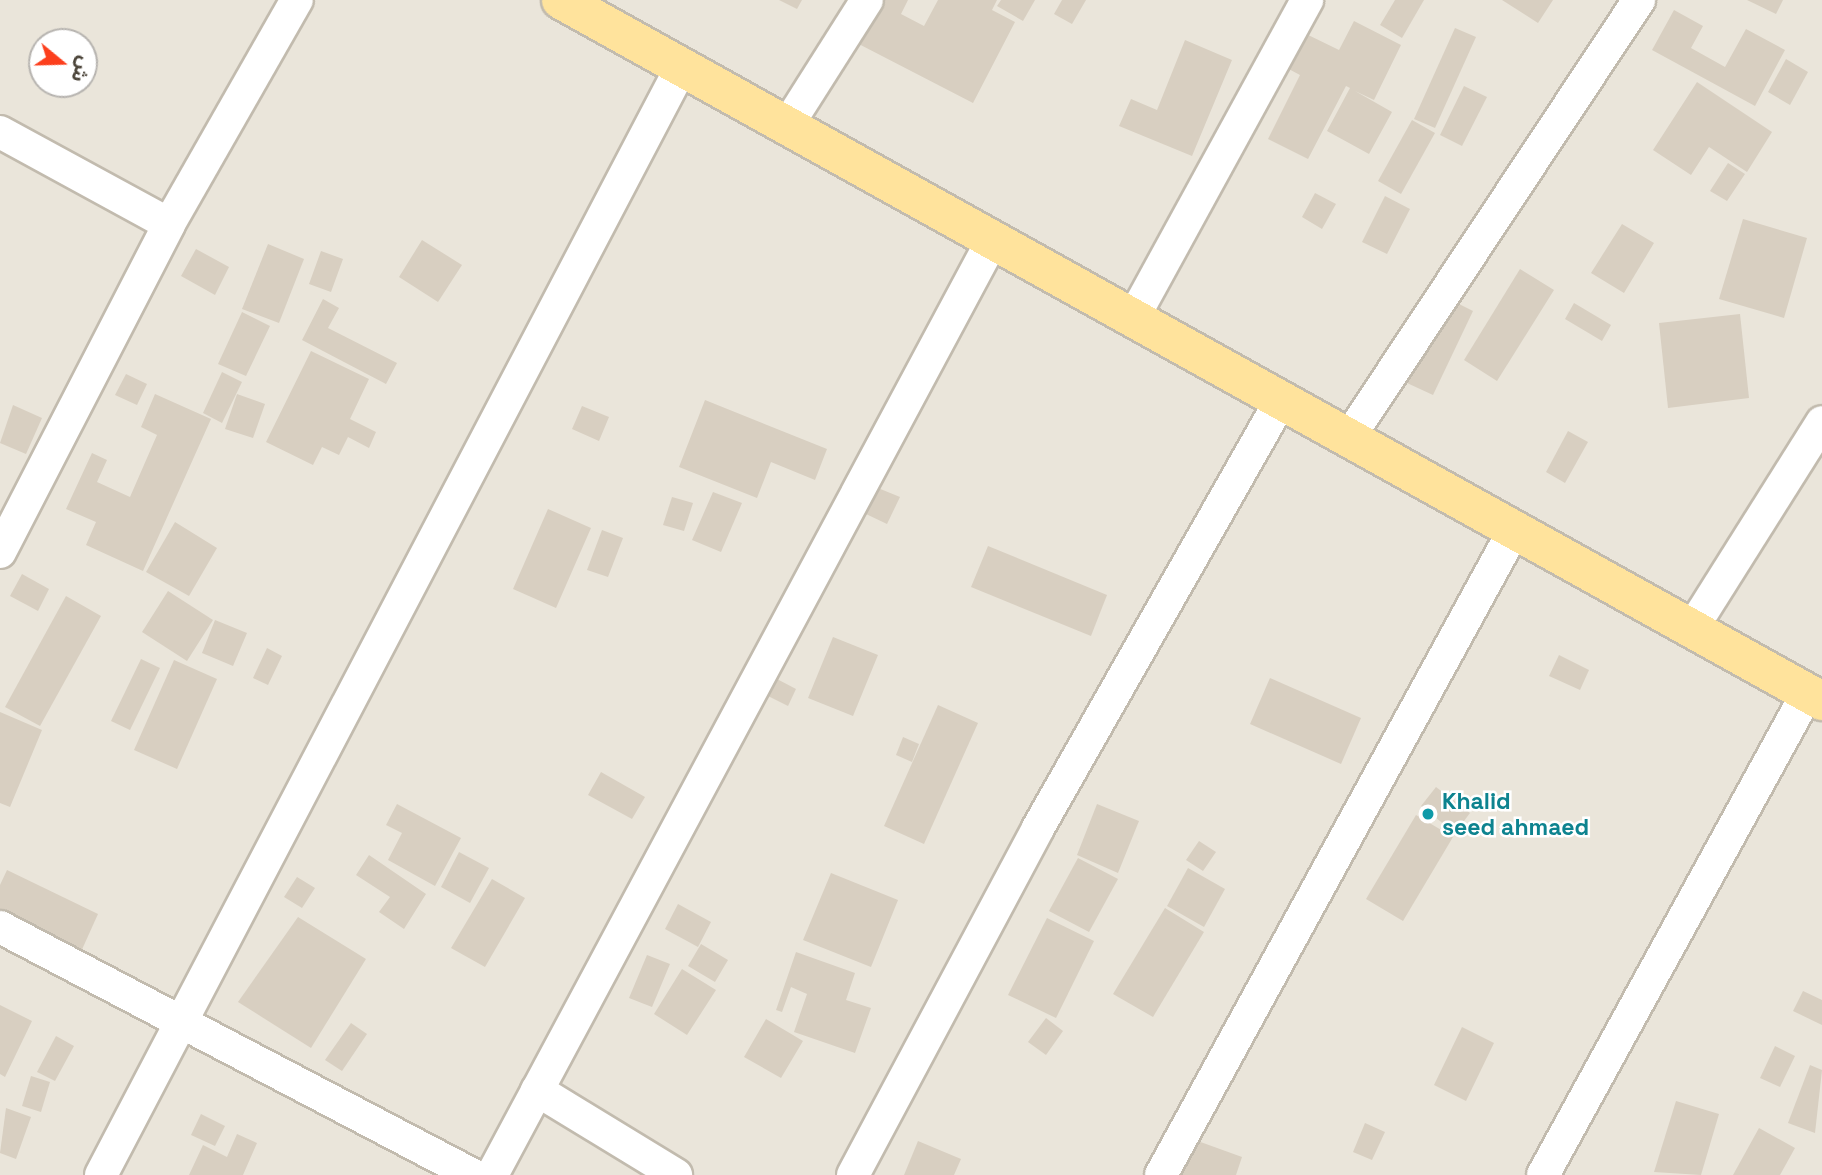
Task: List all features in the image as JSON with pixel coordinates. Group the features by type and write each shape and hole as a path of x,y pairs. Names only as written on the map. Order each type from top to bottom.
{"main road":[{"path":"562,0 1513,532 1693,627 1815,697"}],"street":[{"path":"0,552 169,224 297,0"},
{"path":"788,127 867,0"},
{"path":"1132,320 1307,0"},
{"path":"1348,439 1639,0"},
{"path":"101,1175 682,66"},
{"path":"0,132 169,224"},
{"path":"492,1175 992,241"},
{"path":"853,1175 1038,828 1281,401"},
{"path":"1693,627 1822,422"},
{"path":"1161,1175 1513,532"},
{"path":"1543,1175 1815,697"},
{"path":"0,927 473,1175"},
{"path":"537,1090 676,1175"}],"shaded area":[{"path":"0,0 1822,0 1822,1175 0,1175"}],"building":[{"path":"779,0 802,0 797,9"},
{"path":"871,0 908,0 901,14 924,26 938,0 997,0 992,10 1015,22 973,103 851,40"},
{"path":"1001,0 1035,0 1023,21 997,6"},
{"path":"1062,0 1086,0 1072,24 1054,14"},
{"path":"1395,0 1424,0 1402,38 1380,25"},
{"path":"1502,0 1553,0 1538,23"},
{"path":"1747,0 1783,0 1776,14"},
{"path":"1674,10 1703,26 1691,48 1725,67 1746,29 1785,50 1755,106 1652,50"},
{"path":"1354,21 1401,45 1374,100 1355,91 1392,112 1369,154 1327,131 1350,88 1346,86 1308,159 1268,139 1300,75 1283,66 1300,31 1339,50"},
{"path":"1455,28 1476,37 1435,128 1414,119"},
{"path":"1185,40 1232,60 1192,156 1119,126 1131,99 1157,110"},
{"path":"1786,59 1808,72 1790,105 1768,92"},
{"path":"1697,82 1772,132 1747,172 1709,147 1691,175 1653,150"},
{"path":"1464,86 1487,97 1462,146 1440,135"},
{"path":"1412,120 1435,133 1401,194 1378,181"},
{"path":"1728,163 1745,174 1727,201 1710,191"},
{"path":"1315,193 1336,204 1322,229 1302,217"},
{"path":"1385,196 1410,209 1387,254 1362,242"},
{"path":"1743,219 1807,238 1784,318 1719,299"},
{"path":"1622,224 1654,243 1624,293 1591,273"},
{"path":"422,240 462,265 438,302 399,277"},
{"path":"268,244 304,259 279,323 242,309"},
{"path":"196,249 229,267 215,295 181,276"},
{"path":"321,251 343,259 331,292 309,284"},
{"path":"1520,269 1554,290 1497,381 1464,360"},
{"path":"1447,298 1473,311 1433,395 1407,383"},
{"path":"323,299 339,308 328,328 397,363 386,384 302,340"},
{"path":"1574,303 1611,325 1602,341 1565,319"},
{"path":"242,312 270,326 246,376 218,364"},
{"path":"1740,314 1749,398 1668,408 1659,323"},
{"path":"311,351 369,379 350,419 376,432 369,448 348,437 339,455 322,447 313,465 266,442"},
{"path":"222,372 242,382 222,423 203,413"},
{"path":"126,374 147,384 137,405 115,395"},
{"path":"155,394 211,419 143,571 86,545 96,522 66,509 92,453 107,460 97,482 130,497 157,435 141,427"},
{"path":"237,394 265,404 253,438 225,429"},
{"path":"705,400 827,449 815,480 771,462 757,498 679,467"},
{"path":"13,405 42,418 26,454 0,443"},
{"path":"582,406 609,417 599,441 572,429"},
{"path":"1568,431 1588,442 1565,483 1546,472"},
{"path":"878,488 900,497 887,524 866,514"},
{"path":"713,492 742,503 721,552 692,540"},
{"path":"672,497 693,503 684,531 663,525"},
{"path":"548,509 591,528 556,608 513,589"},
{"path":"175,522 217,548 189,596 146,572"},
{"path":"602,530 623,538 608,577 587,570"},
{"path":"988,546 1107,595 1091,636 971,587"},
{"path":"22,574 49,589 38,611 10,596"},
{"path":"168,591 213,620 187,661 142,632"},
{"path":"66,596 101,616 40,726 5,707"},
{"path":"215,620 247,633 233,666 202,653"},
{"path":"833,637 878,655 853,716 808,698"},
{"path":"267,648 282,656 268,685 253,678"},
{"path":"1559,655 1589,670 1580,690 1549,676"},
{"path":"141,659 160,668 130,730 111,721"},
{"path":"174,660 217,679 177,769 134,750"},
{"path":"1270,678 1361,718 1341,764 1250,724"},
{"path":"777,679 796,689 788,706 768,696"},
{"path":"938,705 978,723 924,844 884,826"},
{"path":"0,712 42,730 10,807 0,803"},
{"path":"903,737 919,744 912,762 896,755"},
{"path":"601,772 645,797 632,819 588,795"},
{"path":"1436,787 1470,813 1455,833 1421,806"},
{"path":"397,804 461,838 435,886 388,860 402,833 386,825"},
{"path":"1097,804 1139,821 1118,873 1077,855"},
{"path":"1416,815 1453,837 1403,921 1366,899"},
{"path":"1199,841 1216,852 1203,871 1186,860"},
{"path":"459,852 489,868 470,903 441,887"},
{"path":"369,855 426,894 404,929 379,912 390,897 356,875"},
{"path":"1078,858 1118,879 1089,932 1049,911"},
{"path":"1188,868 1225,889 1204,927 1167,906"},
{"path":"7,870 98,914 75,965 0,938 0,885"},
{"path":"831,873 898,900 871,967 803,940"},
{"path":"297,877 315,888 302,908 284,897"},
{"path":"492,879 525,898 485,967 451,948"},
{"path":"678,904 711,922 698,947 665,929"},
{"path":"1165,908 1204,932 1153,1017 1113,994"},
{"path":"298,917 366,959 311,1048 238,1002"},
{"path":"1047,918 1094,941 1056,1018 1008,995"},
{"path":"701,944 728,960 715,982 688,966"},
{"path":"796,952 855,973 846,1000 871,1008 855,1053 794,1032 807,994 791,987 782,1012 776,1010"},
{"path":"647,955 670,964 652,1007 629,998"},
{"path":"682,969 716,990 687,1035 654,1014"},
{"path":"1803,991 1822,1000 1822,1025 1793,1011"},
{"path":"0,1005 32,1021 5,1077 0,1074"},
{"path":"1046,1018 1063,1031 1046,1055 1028,1042"},
{"path":"766,1019 803,1041 781,1078 744,1057"},
{"path":"351,1023 367,1034 342,1071 325,1060"},
{"path":"1462,1027 1494,1043 1466,1101 1434,1085"},
{"path":"56,1036 74,1046 55,1081 37,1072"},
{"path":"1775,1046 1795,1056 1780,1087 1760,1078"},
{"path":"1810,1065 1822,1070 1815,1133 1788,1123"},
{"path":"31,1076 50,1082 41,1112 22,1106"},
{"path":"1676,1101 1719,1114 1701,1175 1654,1172"},
{"path":"6,1108 31,1117 16,1159 0,1153"},
{"path":"201,1114 225,1126 215,1146 191,1135"},
{"path":"1365,1123 1385,1132 1372,1160 1353,1152"},
{"path":"1759,1128 1795,1148 1780,1175 1733,1175"},
{"path":"237,1134 257,1143 243,1175 189,1175 203,1145 227,1157"},
{"path":"1195,1140 1242,1157 1236,1175 1181,1175"},
{"path":"918,1141 961,1159 954,1175 904,1175"}],"place":[{"name":"Khalid seed ahmaed","path":"1428,814"}]}
